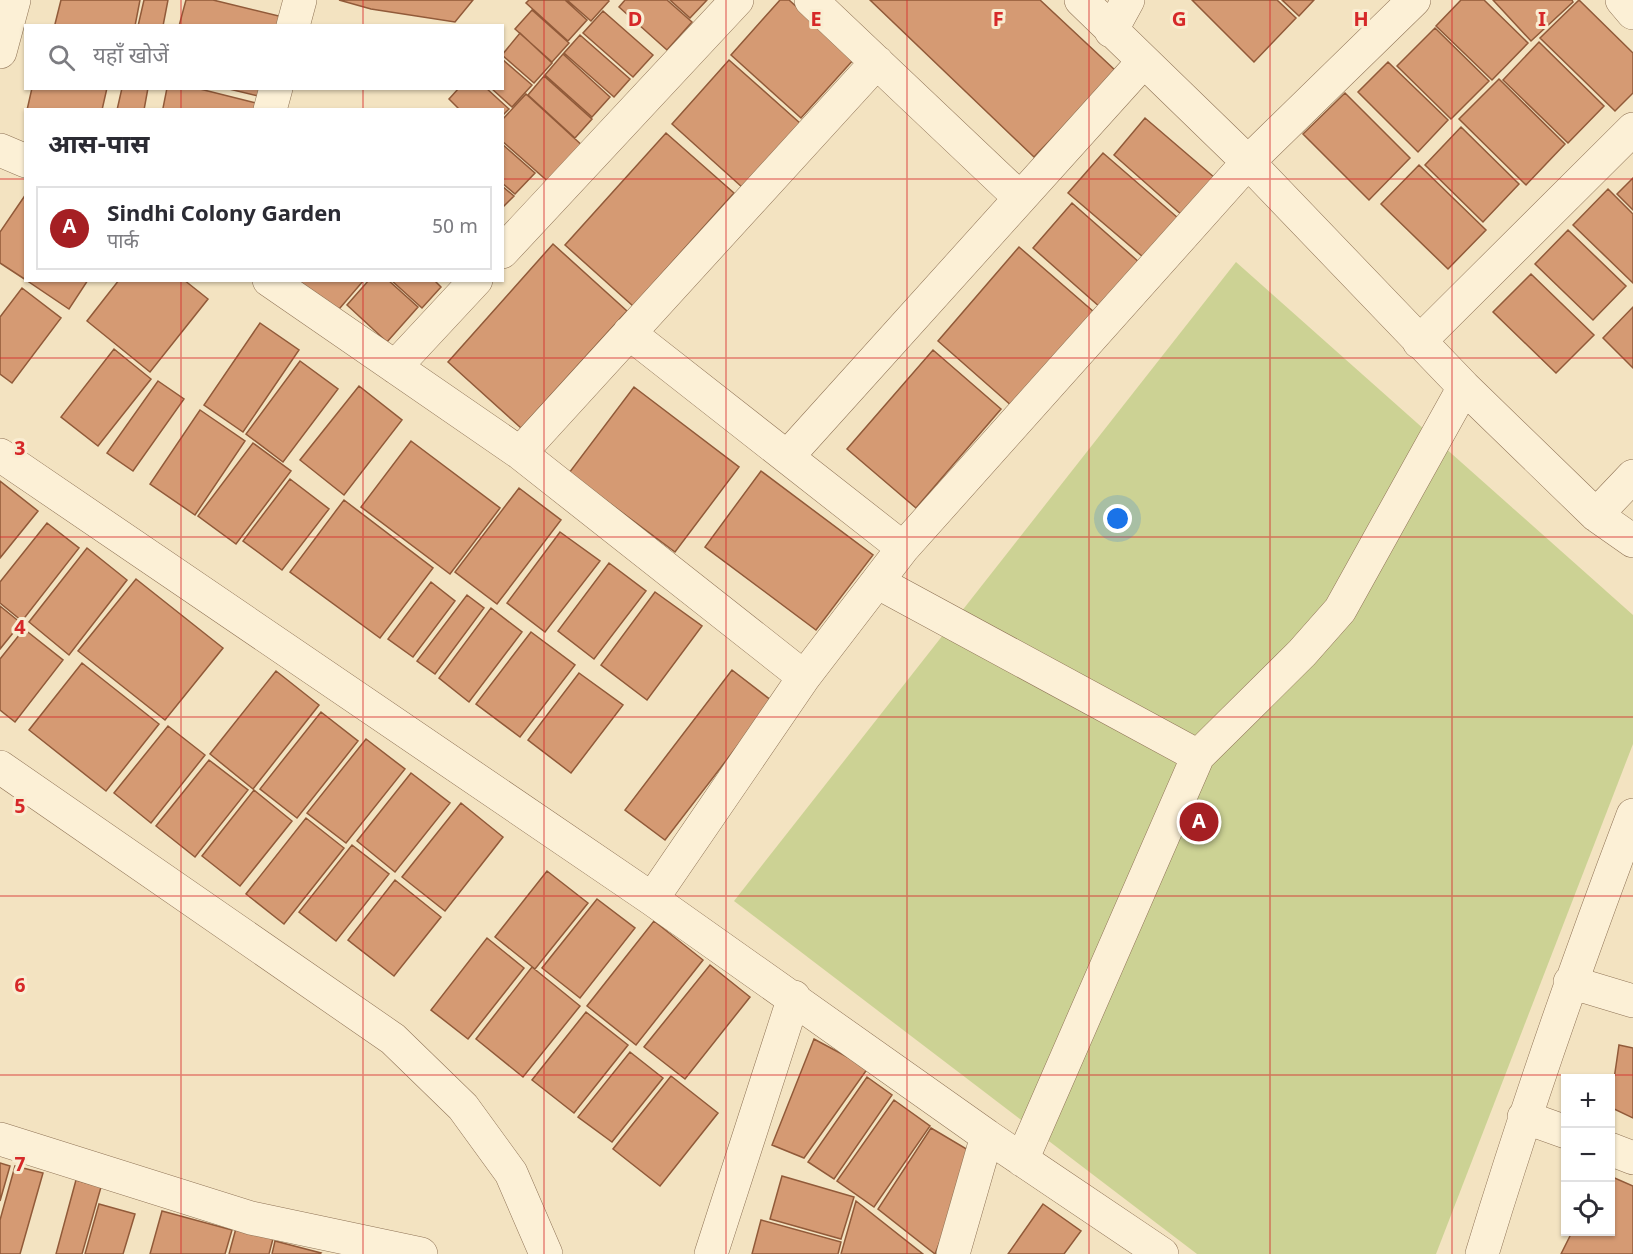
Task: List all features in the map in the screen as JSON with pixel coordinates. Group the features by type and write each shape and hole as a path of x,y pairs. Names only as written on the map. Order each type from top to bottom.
{"street":[{"path":"0,52 14,0"},
{"path":"294,24 300,0"},
{"path":"504,250 737,0"},
{"path":"811,0 1020,198"},
{"path":"1081,0 1248,162 1464,387 1596,515 1633,541"},
{"path":"1111,31 1128,0"},
{"path":"652,899 804,677 903,548 1248,162 1414,0"},
{"path":"1622,0 1633,13"},
{"path":"519,453 877,62"},
{"path":"787,457 1143,62"},
{"path":"271,108 275,90"},
{"path":"1419,342 1633,129"},
{"path":"0,150 24,160"},
{"path":"272,282 519,453 804,677"},
{"path":"395,367 474,282"},
{"path":"629,333 903,548"},
{"path":"1022,1160 1198,756 1302,653 1340,610 1464,387"},
{"path":"0,455 652,899 794,997 987,1136 1162,1254"},
{"path":"1596,515 1633,476"},
{"path":"877,582 1198,756"},
{"path":"0,767 393,1039 463,1107 511,1173 546,1254"},
{"path":"1482,1254 1524,1117 1570,982 1633,815"},
{"path":"1570,982 1633,1000"},
{"path":"711,1254 794,997"},
{"path":"1524,1117 1561,1130"},
{"path":"953,1254 987,1136"},
{"path":"0,1139 251,1218 421,1254"},
{"path":"1615,1151 1633,1158"}],"green space":[{"path":"1236,262 1633,615 1633,744 1436,1254 1197,1254 734,901"}],"building":[{"path":"61,0 140,0 135,24 55,24"},
{"path":"144,0 168,0 163,24 138,24"},
{"path":"186,0 213,0 283,17 281,24 180,24"},
{"path":"339,0 473,0 455,22 371,9"},
{"path":"529,0 565,0 587,20 568,41 526,3"},
{"path":"567,0 608,0 609,1 591,21"},
{"path":"625,0 667,0 692,22 667,50 619,7"},
{"path":"670,0 707,0 690,18"},
{"path":"780,0 789,0 854,59 801,118 731,55"},
{"path":"870,0 1040,0 1116,71 1034,157"},
{"path":"1192,0 1277,0 1296,18 1254,62"},
{"path":"1282,0 1314,0 1299,16"},
{"path":"1461,0 1484,0 1528,43 1492,80 1436,26"},
{"path":"1493,0 1572,0 1573,2 1531,41"},
{"path":"1579,0 1633,53 1633,93 1615,111 1540,38"},
{"path":"532,10 569,43 552,62 515,29"},
{"path":"603,11 653,55 633,77 583,33"},
{"path":"1435,28 1489,81 1451,119 1397,66"},
{"path":"520,33 552,63 534,83 504,57 504,53"},
{"path":"580,35 630,79 614,97 564,53"},
{"path":"1539,42 1604,106 1568,143 1503,80"},
{"path":"563,54 610,97 592,117 545,75"},
{"path":"729,60 801,124 743,188 672,124"},
{"path":"504,61 532,85 512,107 493,90 504,90"},
{"path":"1388,62 1448,120 1418,152 1358,92"},
{"path":"544,76 592,119 575,138 528,95"},
{"path":"1499,79 1565,144 1526,185 1459,119"},
{"path":"32,90 107,90 102,108 27,108"},
{"path":"122,90 148,90 144,108 117,108"},
{"path":"167,90 204,90 256,103 255,108 163,108"},
{"path":"233,90 264,90 262,97"},
{"path":"457,90 488,90 509,109 504,114 504,108 458,108 449,99"},
{"path":"1345,93 1410,158 1369,200 1303,134"},
{"path":"526,94 585,148 552,185 504,143 504,118"},
{"path":"1145,118 1215,178 1183,216 1114,155"},
{"path":"1461,127 1519,184 1483,222 1425,165"},
{"path":"666,133 734,193 633,306 565,245"},
{"path":"504,146 535,173 515,194 504,185"},
{"path":"1103,153 1178,218 1143,257 1068,193"},
{"path":"1419,165 1486,230 1448,269 1381,204"},
{"path":"1633,178 1633,210 1617,194"},
{"path":"504,188 514,196 504,206"},
{"path":"1608,189 1633,214 1633,283 1573,225"},
{"path":"24,197 24,279 0,263 0,232"},
{"path":"1072,203 1140,263 1101,308 1033,248"},
{"path":"1568,230 1626,286 1593,320 1535,264"},
{"path":"553,244 627,311 521,428 448,362"},
{"path":"1019,247 1094,312 1013,407 938,341"},
{"path":"1531,274 1594,335 1556,373 1493,312"},
{"path":"29,282 87,282 69,309"},
{"path":"117,282 187,282 208,299 150,372 87,321"},
{"path":"296,282 362,282 334,315"},
{"path":"367,282 390,282 418,307 387,342 347,305"},
{"path":"393,282 436,282 441,287 422,308"},
{"path":"22,288 61,318 12,383 0,374 0,317"},
{"path":"1633,307 1633,368 1603,338"},
{"path":"260,323 299,350 243,432 204,405"},
{"path":"114,349 151,379 98,446 61,417"},
{"path":"933,350 1001,409 916,508 847,449"},
{"path":"300,361 338,389 283,462 246,434"},
{"path":"158,381 184,399 133,471 107,453"},
{"path":"359,386 402,420 344,495 300,460"},
{"path":"634,387 739,467 675,552 569,473"},
{"path":"200,410 245,441 195,515 150,484"},
{"path":"411,441 500,508 450,574 361,507"},
{"path":"253,443 291,471 236,544 198,516"},
{"path":"761,471 873,555 816,630 705,547"},
{"path":"290,479 329,509 282,570 243,541"},
{"path":"0,481 38,511 0,558"},
{"path":"519,488 561,520 497,604 455,572"},
{"path":"344,500 433,568 380,638 290,572"},
{"path":"47,523 79,548 22,621 0,603 0,582"},
{"path":"560,532 600,561 545,632 507,603"},
{"path":"87,548 127,580 69,655 29,622"},
{"path":"609,563 646,591 594,659 558,631"},
{"path":"136,579 223,648 165,720 78,651"},
{"path":"431,582 455,601 413,657 388,639"},
{"path":"655,592 702,626 647,700 601,665"},
{"path":"467,595 484,608 435,674 417,661"},
{"path":"0,606 21,623 0,649"},
{"path":"491,608 522,632 469,702 439,678"},
{"path":"24,629 63,660 15,722 0,710 0,659"},
{"path":"531,632 575,665 520,737 476,704"},
{"path":"82,663 159,724 106,791 29,730"},
{"path":"732,670 772,701 665,840 625,810"},
{"path":"276,671 319,705 253,789 210,754"},
{"path":"579,673 623,705 571,773 528,740"},
{"path":"321,712 358,741 297,818 260,789"},
{"path":"168,726 205,755 151,823 114,793"},
{"path":"366,739 405,769 346,843 307,813"},
{"path":"209,760 248,790 195,857 156,826"},
{"path":"411,773 450,803 395,872 357,841"},
{"path":"254,790 292,821 240,886 202,856"},
{"path":"461,803 503,837 445,911 402,877"},
{"path":"306,818 344,848 284,924 246,894"},
{"path":"352,845 389,874 336,941 299,912"},
{"path":"547,871 588,903 535,969 495,937"},
{"path":"395,880 441,917 394,976 348,940"},
{"path":"597,899 635,928 580,998 542,968"},
{"path":"654,921 703,960 636,1045 587,1006"},
{"path":"487,938 524,968 468,1039 431,1010"},
{"path":"710,965 750,997 685,1079 644,1047"},
{"path":"532,967 580,1006 523,1077 476,1039"},
{"path":"586,1012 628,1045 574,1113 532,1080"},
{"path":"814,1039 868,1068 804,1158 772,1145"},
{"path":"1619,1045 1633,1048 1633,1118 1615,1109 1615,1074"},
{"path":"630,1052 663,1078 612,1142 578,1117"},
{"path":"671,1076 718,1113 660,1186 613,1149"},
{"path":"867,1077 892,1095 834,1179 808,1162"},
{"path":"894,1100 930,1126 874,1207 837,1181"},
{"path":"931,1128 975,1154 935,1254 878,1209"},
{"path":"0,1163 10,1166 0,1201"},
{"path":"15,1166 43,1173 20,1254 0,1254 0,1220"},
{"path":"782,1176 854,1197 841,1239 770,1219"},
{"path":"1615,1178 1633,1186 1633,1254 1561,1254 1570,1236 1615,1236"},
{"path":"76,1180 101,1187 82,1254 56,1254"},
{"path":"856,1201 923,1254 841,1254"},
{"path":"99,1204 135,1214 123,1254 85,1254"},
{"path":"1043,1204 1081,1231 1064,1254 1008,1254"},
{"path":"162,1211 232,1230 225,1254 150,1254"},
{"path":"761,1220 841,1242 838,1254 752,1254"},
{"path":"238,1221 275,1231 269,1254 229,1254"},
{"path":"275,1241 321,1253 272,1254"}],"place":[{"name":"Sindhi Colony Garden","path":"1199,822"}]}
